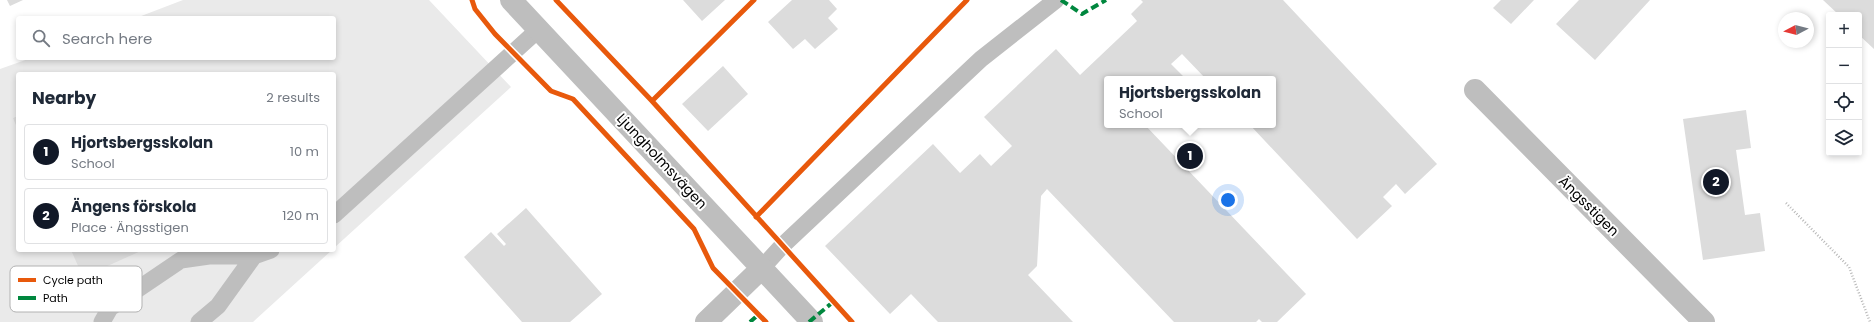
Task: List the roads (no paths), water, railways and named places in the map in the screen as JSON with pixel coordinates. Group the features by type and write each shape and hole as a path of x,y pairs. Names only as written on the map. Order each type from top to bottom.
{"street":[{"name":"Ljungholmsvägen","path":"511,0 812,322"},
{"name":"Ängsstigen","path":"1475,90 1704,322"},
{"path":"706,322 762,268"}],"lane":[{"path":"762,268 782,246 981,59 1056,0"},
{"path":"336,213 539,29"},
{"path":"142,286 181,260 209,256 254,256 265,252"},
{"path":"199,322 218,306 254,256"},
{"path":"102,322 108,312"}],"place":[{"name":"Hjortsbergsskolan","path":"1190,156"},
{"name":"Ängens förskola","path":"1716,182"}]}
